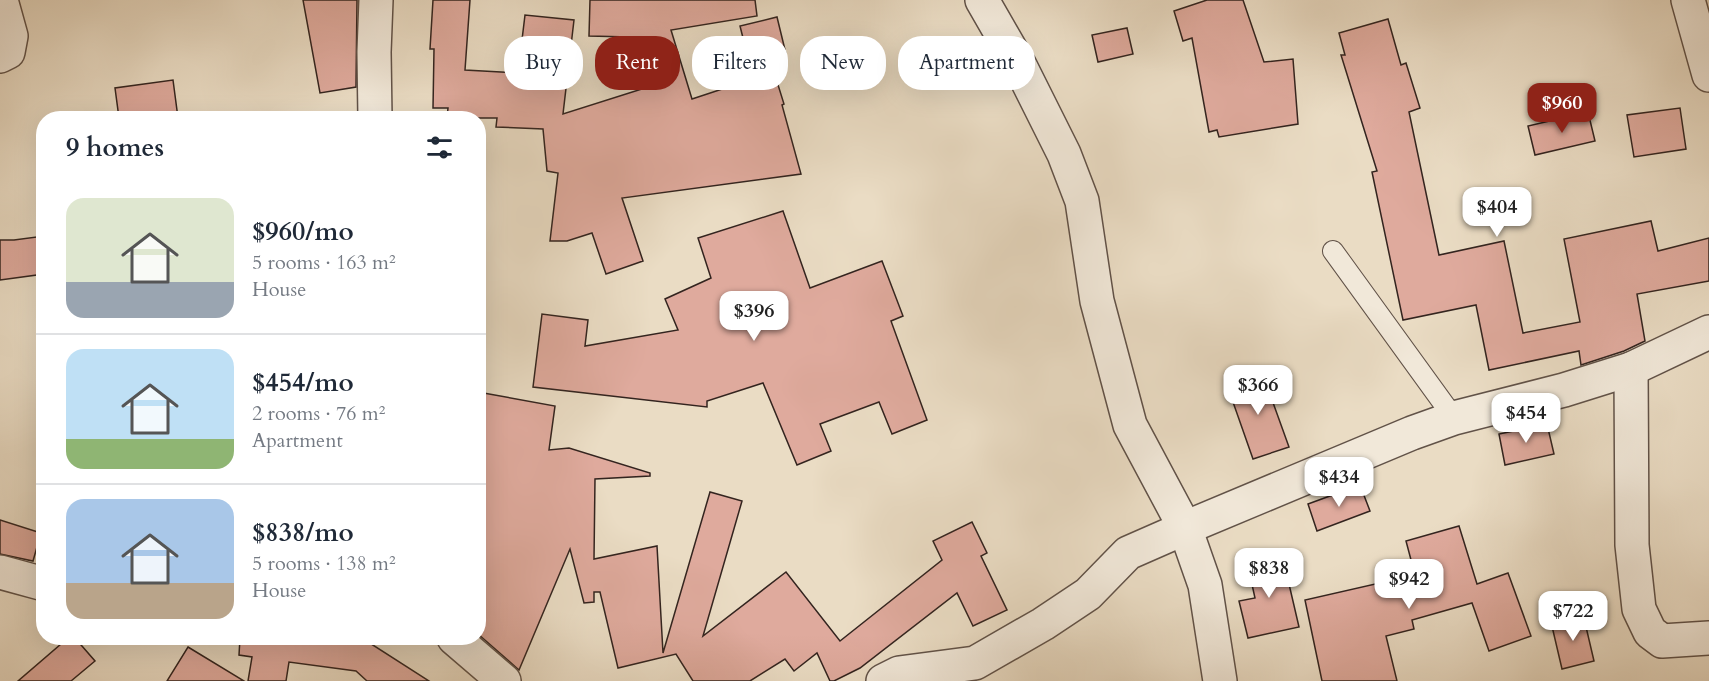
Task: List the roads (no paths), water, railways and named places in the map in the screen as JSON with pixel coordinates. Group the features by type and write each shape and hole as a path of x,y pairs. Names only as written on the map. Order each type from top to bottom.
{"street":[{"path":"0,56 8,52 11,36 1,0"},
{"path":"375,111 376,0"},
{"path":"982,0 1020,66 1064,154 1082,201 1097,302 1130,425 1185,528 1206,585 1221,681"},
{"path":"1688,0 1709,75"},
{"path":"883,681 898,673 975,663 1043,624 1088,594 1128,553 1185,528 1412,433 1454,418 1564,390 1631,369 1709,332"},
{"path":"1631,369 1632,545 1639,609 1650,632 1662,641 1709,638"},
{"path":"0,572 36,582"},
{"path":"462,645 504,681"}],"lane":[{"path":"1333,250 1454,418"}]}
